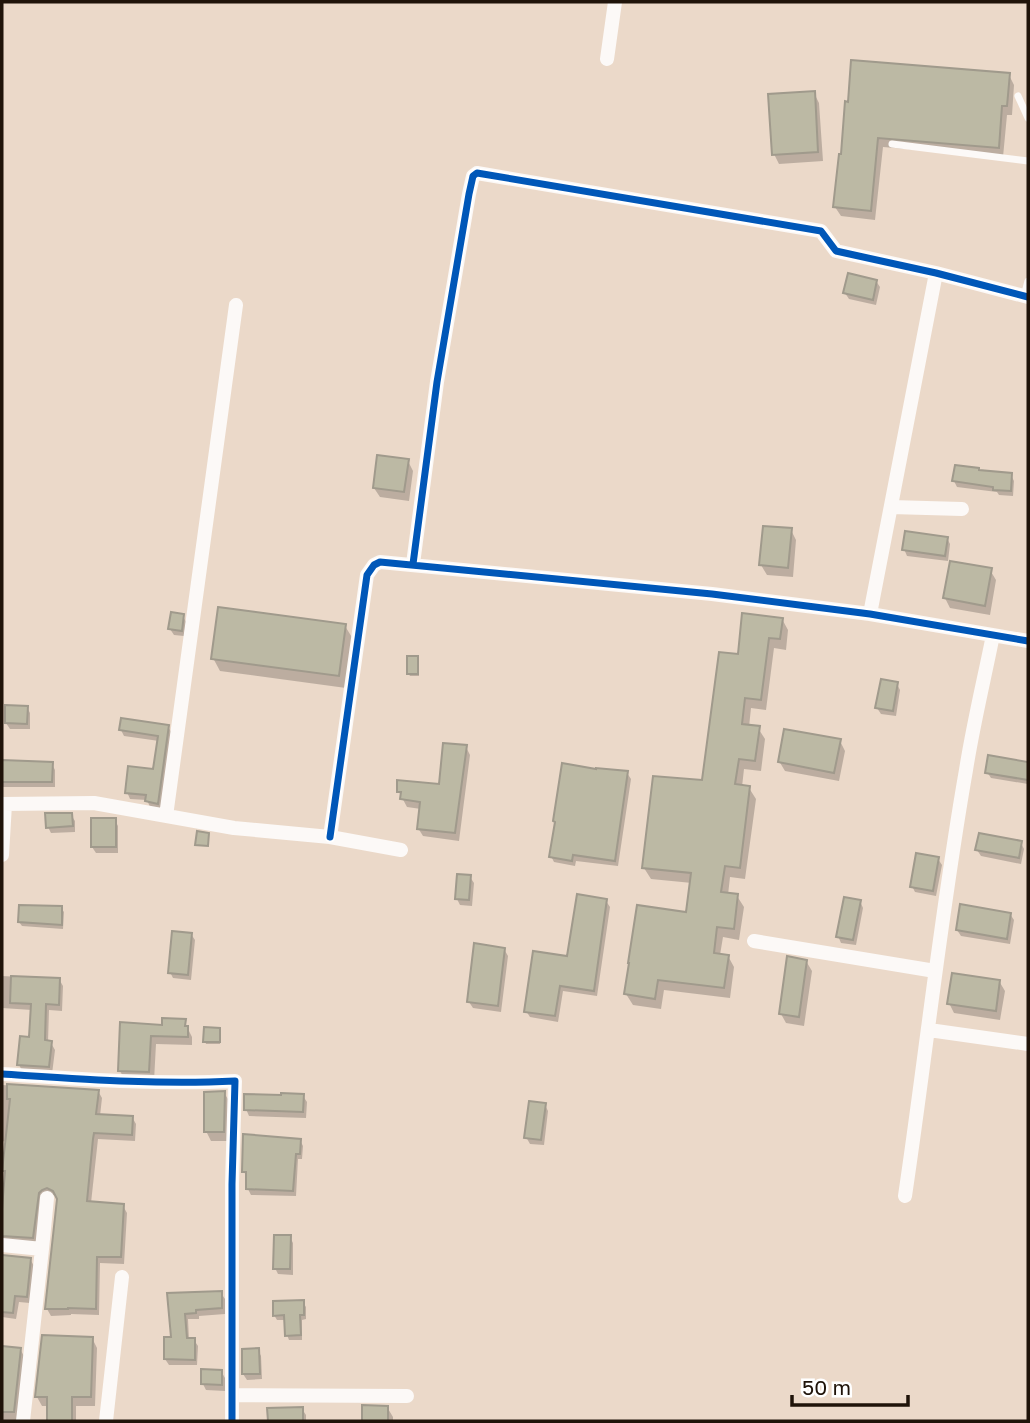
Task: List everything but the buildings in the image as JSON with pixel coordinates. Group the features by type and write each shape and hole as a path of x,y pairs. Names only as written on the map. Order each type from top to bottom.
{"street":[{"path":"607,58 615,2"},
{"path":"414,565 437,382 474,174 479,172 821,231 836,251 936,273 1026,297"},
{"path":"870,614 936,273"},
{"path":"166,816 236,305"},
{"path":"891,507 962,509"},
{"path":"330,837 367,575 374,565 380,562 712,594 870,614 1028,641"},
{"path":"905,1196 935,971 966,769 993,635"},
{"path":"2,855 3,804 94,803 234,828 330,837 401,850"},
{"path":"754,941 935,971"},
{"path":"929,1030 1028,1044"},
{"path":"2,1074 160,1083 235,1081 232,1421"},
{"path":"23,1421 47,1198"},
{"path":"2,1245 42,1249"},
{"path":"106,1421 122,1277"},
{"path":"232,1395 407,1396"}],"lane":[{"path":"1018,96 1028,118"},
{"path":"892,144 1028,161"},
{"path":"1026,297 1028,281"}],"cycle path":[{"path":"413,564 437,382 469,194 473,176 477,173 821,231 836,251 1028,297"},
{"path":"330,837 367,575 374,565 380,562 712,594 870,614 1028,641"},
{"path":"2,1074 148,1082 235,1081 232,1421"}]}
